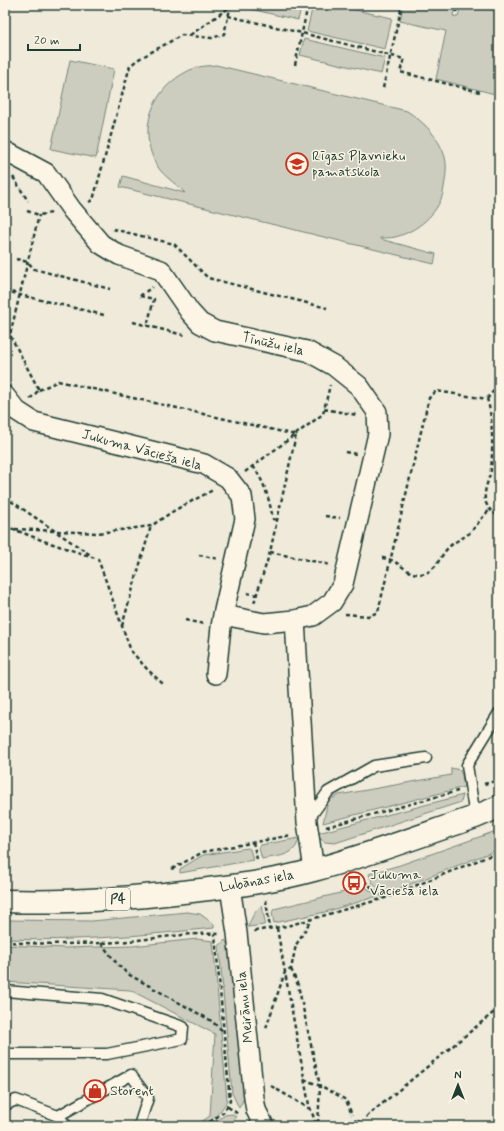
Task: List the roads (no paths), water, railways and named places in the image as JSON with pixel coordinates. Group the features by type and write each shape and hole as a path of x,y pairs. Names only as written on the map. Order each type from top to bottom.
{"main road":[{"name":"Lubānas iela","path":"5,901 69,901 126,898 230,887 314,870 475,817 499,807"}],"street":[{"name":"Tīnūžu iela","path":"5,151 46,173 72,210 101,244 120,255 161,270 190,312 200,323 215,331 307,351 334,366 359,386 377,412 378,434 343,584 332,602 313,616 295,620"},
{"name":"Jukuma Vācieša iela","path":"5,396 17,411 34,422 204,464 228,478 242,496 245,519 223,615 216,674"},
{"path":"223,615 264,623 295,620 308,827 314,870"},
{"name":"Meirānu iela","path":"230,887 237,933 254,1098 261,1125"}],"lane":[{"path":"475,817 467,765 499,713"},
{"path":"308,827 328,792 374,766 426,758"},
{"path":"5,991 102,998 183,1027 182,1039 107,1054 5,1054"},
{"path":"58,1116 131,1075 148,1098 139,1126"},
{"path":"5,1106 16,1100 58,1116 66,1126"}],"place":[{"name":"Rīgas Pļavnieku pamatskola","path":"297,164"},
{"name":"Jukuma Vācieša iela","path":"354,883"},
{"name":"Storent","path":"95,1091"}]}
